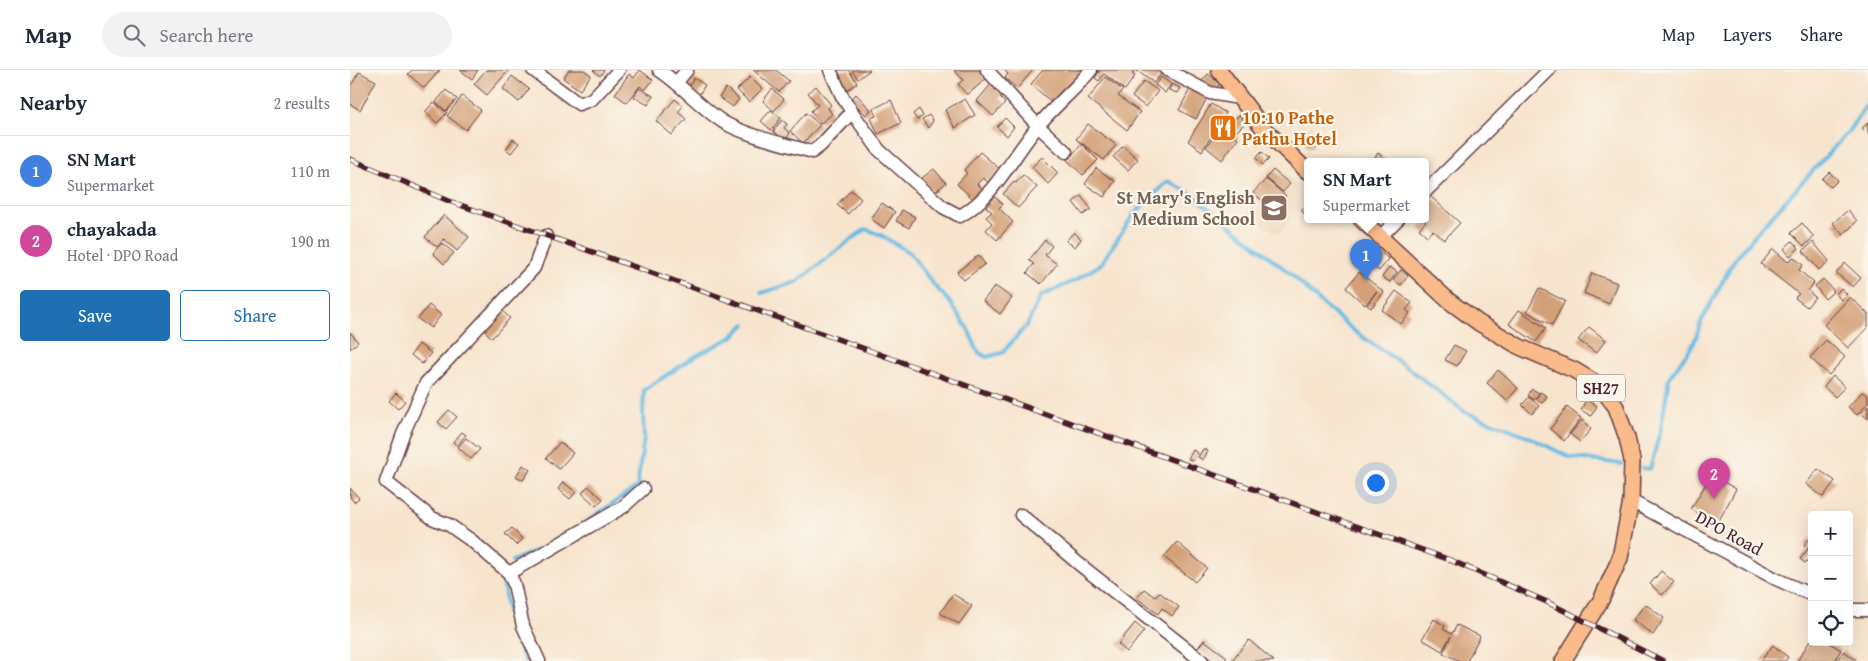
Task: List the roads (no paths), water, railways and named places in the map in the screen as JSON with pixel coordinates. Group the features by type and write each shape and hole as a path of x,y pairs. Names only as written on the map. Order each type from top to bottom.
{"main road":[{"path":"1219,70 1238,98 1263,128 1304,168"},
{"name":"SH27","path":"1366,223 1449,301 1479,323 1520,347 1574,370 1599,385 1616,407 1627,438 1632,460 1630,500 1620,558 1600,600 1563,661"}],"street":[{"path":"533,70 579,104 592,99 619,70"},
{"path":"659,70 677,82 688,94 724,122 766,139 812,152 852,112"},
{"path":"677,82 687,70"},
{"path":"830,70 842,96 879,150 943,207 960,216 974,208 996,184 1038,126 1091,70"},
{"path":"987,70 1038,126 1066,152"},
{"path":"1167,70 1210,93 1238,98"},
{"path":"1429,188 1549,70"},
{"path":"1381,236 1394,223"},
{"path":"539,661 524,626 510,572 450,525 432,518 386,482 403,434 426,383 534,268 546,236"},
{"path":"510,572 623,507 643,489"},
{"name":"DPO Road","path":"1630,500 1776,579 1808,594"},
{"path":"1021,515 1079,564 1202,661"},
{"path":"1853,610 1868,610"}],"waterway":[{"path":"1642,468 1650,469 1661,428 1669,378 1694,343 1701,322 1733,262 1759,230 1848,132 1868,103"},
{"path":"761,293 797,282 866,229 881,235 910,253 933,284 949,301 968,329 978,352 986,357 1002,353 1027,325 1041,296 1076,280 1101,264 1134,214 1168,181 1190,193 1292,275 1321,303 1358,334 1404,365 1465,412 1525,435 1569,457 1621,464"},
{"path":"589,520 637,487 644,438 644,390 694,357 732,337 745,324"},
{"path":"512,561 538,550"},
{"path":"503,580 508,615 525,661"}],"railway":[{"path":"350,159 449,201 1450,560 1547,602 1663,661"}],"place":[{"name":"10:10 Pathe Pathu Hotel","path":"1223,128"},
{"name":"St Mary's English Medium School","path":"1274,208"},
{"name":"SN Mart","path":"1366,280"},
{"name":"chayakada","path":"1714,499"}]}
